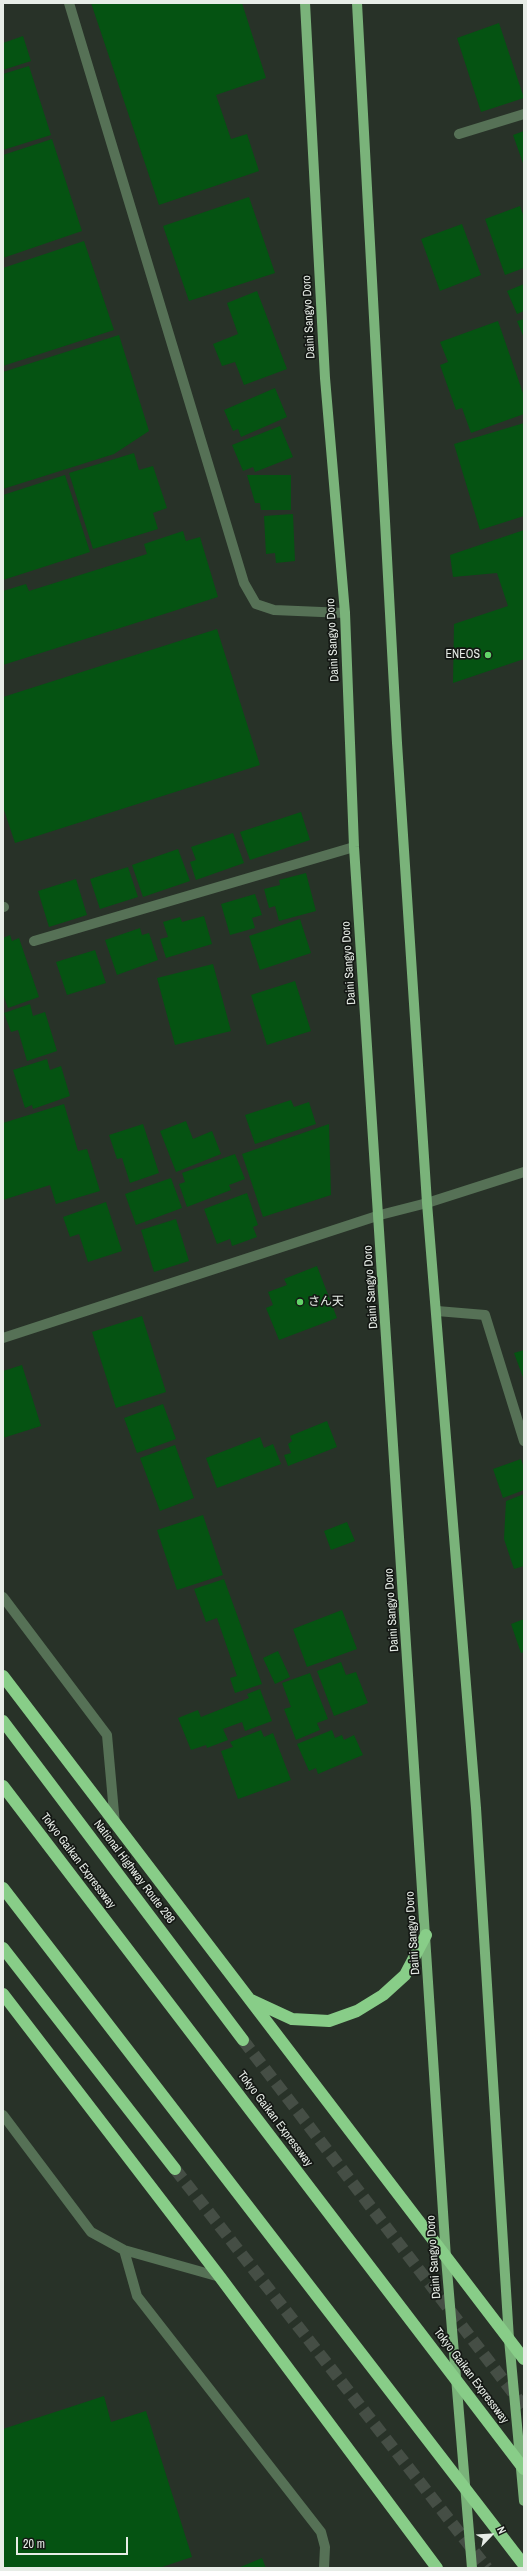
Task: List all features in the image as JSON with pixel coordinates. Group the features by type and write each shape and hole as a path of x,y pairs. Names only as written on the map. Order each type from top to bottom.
{"highway":[{"path":"3,1676 524,2359"},
{"name":"National Highway Route 298","path":"3,1721 243,2040"},
{"name":"Tokyo Gaikan Expressway","path":"3,1786 524,2469"},
{"path":"3,1888 524,2565"},
{"path":"250,1999 292,2019 329,2021 357,2011 383,1995 405,1976 426,1935"},
{"path":"3,1948 175,2169"},
{"path":"3,1994 220,2277 437,2568"}],"main road":[{"name":"Daini Sangyo Doro","path":"305,3 325,378 345,613 354,847 380,1215 446,2258 472,2568"},
{"path":"357,3 397,743 427,1203 437,1311 476,1808 509,2339 524,2501"}],"street":[{"path":"69,3 244,583 256,604 274,610 345,613"},
{"path":"459,134 524,114"},
{"path":"34,941 354,847"},
{"path":"3,1338 380,1215 427,1203 524,1172"},
{"path":"437,1311 485,1315 524,1441"},
{"path":"3,1597 107,1735 115,1824"},
{"path":"3,2115 91,2232 124,2250 220,2277"},
{"path":"124,2250 137,2296 321,2532 325,2547 324,2568"}],"building":[{"path":"91,3 242,3 266,78 216,95 231,139 247,134 259,171 159,205"},
{"path":"499,23 524,98 481,112 457,38"},
{"path":"23,36 31,61 3,70 3,43"},
{"path":"29,66 51,135 3,150 3,74"},
{"path":"524,131 524,166 513,135"},
{"path":"52,139 82,231 3,258 3,155"},
{"path":"249,197 275,273 189,301 163,226"},
{"path":"520,206 524,217 524,268 505,275 485,219"},
{"path":"462,224 481,275 440,291 421,239"},
{"path":"84,241 114,330 3,366 3,268"},
{"path":"524,284 524,311 517,314 507,291"},
{"path":"257,291 287,369 244,385 235,362 222,366 213,344 238,334 227,303"},
{"path":"524,319 524,338 517,321"},
{"path":"498,321 524,396 524,414 471,433 462,408 456,410 440,365 448,362 440,342"},
{"path":"119,335 149,431 114,454 3,489 3,372"},
{"path":"275,388 287,417 241,437 238,429 233,431 224,410"},
{"path":"524,423 524,516 480,530 454,444"},
{"path":"280,426 293,457 255,472 253,467 243,471 232,445"},
{"path":"134,453 139,470 153,466 167,508 153,513 158,529 93,549 69,473"},
{"path":"65,475 90,552 3,580 3,495"},
{"path":"247,475 291,475 291,510 261,510 260,503 255,503"},
{"path":"293,514 295,561 276,563 275,553 266,554 264,516"},
{"path":"524,530 524,659 453,683 454,624 508,606 497,573 453,577 450,555"},
{"path":"183,531 186,541 200,537 218,597 3,665 3,591 26,584 29,591 147,554 144,544"},
{"path":"217,629 260,765 15,843 3,807 3,697"},
{"path":"301,812 310,840 250,860 240,832"},
{"path":"233,833 244,863 196,880 190,862 196,860 191,847"},
{"path":"178,849 190,881 143,897 132,865"},
{"path":"128,867 138,897 100,909 90,879"},
{"path":"306,873 316,911 279,921 275,906 269,908 264,889 280,885 279,880"},
{"path":"76,879 87,915 49,927 38,891"},
{"path":"255,894 262,915 252,918 255,928 230,935 221,904"},
{"path":"204,916 212,944 166,958 160,939 168,937 163,922 180,917 182,922"},
{"path":"300,919 311,953 260,970 249,936"},
{"path":"140,928 142,935 149,933 158,960 117,975 105,940"},
{"path":"10,935 12,941 19,938 39,997 8,1008 3,994 3,938"},
{"path":"95,950 106,983 67,995 56,962"},
{"path":"213,964 231,1031 175,1045 157,978"},
{"path":"295,981 311,1031 267,1045 251,995"},
{"path":"30,1004 33,1016 45,1012 57,1051 27,1061 18,1030 11,1032 4,1013"},
{"path":"47,1059 50,1070 61,1066 70,1096 33,1109 32,1105 25,1108 13,1070"},
{"path":"291,1100 294,1107 309,1102 316,1124 255,1144 245,1115"},
{"path":"64,1104 78,1151 87,1149 100,1191 56,1204 50,1185 3,1200 3,1123"},
{"path":"186,1121 193,1139 212,1131 221,1154 176,1172 160,1131"},
{"path":"143,1124 159,1173 130,1183 122,1158 117,1159 109,1135"},
{"path":"329,1124 331,1195 263,1217 242,1154"},
{"path":"235,1154 245,1179 229,1185 231,1190 187,1207 179,1184 185,1182 182,1173"},
{"path":"171,1178 182,1208 136,1225 125,1194"},
{"path":"247,1193 258,1225 253,1227 257,1237 232,1246 230,1239 217,1244 204,1209"},
{"path":"106,1202 122,1251 88,1262 79,1234 70,1237 63,1217"},
{"path":"176,1219 189,1261 154,1272 141,1230"},
{"path":"317,1266 337,1318 279,1340 266,1308 273,1305 268,1292 287,1285 284,1279"},
{"path":"142,1316 166,1392 116,1408 92,1332"},
{"path":"524,1350 524,1380 514,1353"},
{"path":"22,1365 41,1426 3,1438 3,1371"},
{"path":"163,1404 176,1439 137,1453 124,1418"},
{"path":"327,1421 337,1447 288,1466 284,1455 291,1453 288,1444 292,1441 290,1436"},
{"path":"260,1437 264,1448 273,1444 281,1464 217,1488 206,1458"},
{"path":"175,1445 194,1498 160,1511 140,1458"},
{"path":"521,1459 524,1468 524,1490 503,1498 493,1469"},
{"path":"524,1494 524,1566 514,1569 504,1539 506,1501"},
{"path":"203,1515 223,1575 177,1590 157,1530"},
{"path":"347,1522 355,1541 331,1550 324,1531"},
{"path":"224,1579 262,1684 235,1693 230,1678 237,1676 217,1618 206,1622 194,1589"},
{"path":"342,1610 357,1649 307,1667 293,1629"},
{"path":"524,1619 524,1652 521,1653 511,1624"},
{"path":"278,1651 290,1677 275,1684 263,1658"},
{"path":"341,1662 346,1675 356,1672 368,1703 334,1716 317,1671"},
{"path":"310,1673 328,1719 317,1723 320,1730 296,1740 284,1709 291,1707 282,1683"},
{"path":"260,1689 272,1721 245,1731 242,1722 223,1729 228,1740 207,1748 206,1745 191,1750 178,1718 198,1710 201,1717 249,1698 247,1694"},
{"path":"261,1730 264,1737 273,1733 291,1780 238,1799 221,1751 233,1747 230,1742"},
{"path":"332,1730 335,1738 342,1735 344,1740 354,1735 363,1755 318,1774 316,1768 309,1771 297,1744"},
{"path":"104,2396 111,2422 146,2411 192,2557 159,2568 3,2568 3,2429"},
{"path":"262,2558 266,2568 238,2568"}],"tunnel":[{"path":"243,2040 524,2407"},
{"path":"175,2169 487,2568"}],"place":[{"name":"ENEOS","path":"488,655"},
{"name":"さん天","path":"300,1302"}]}
